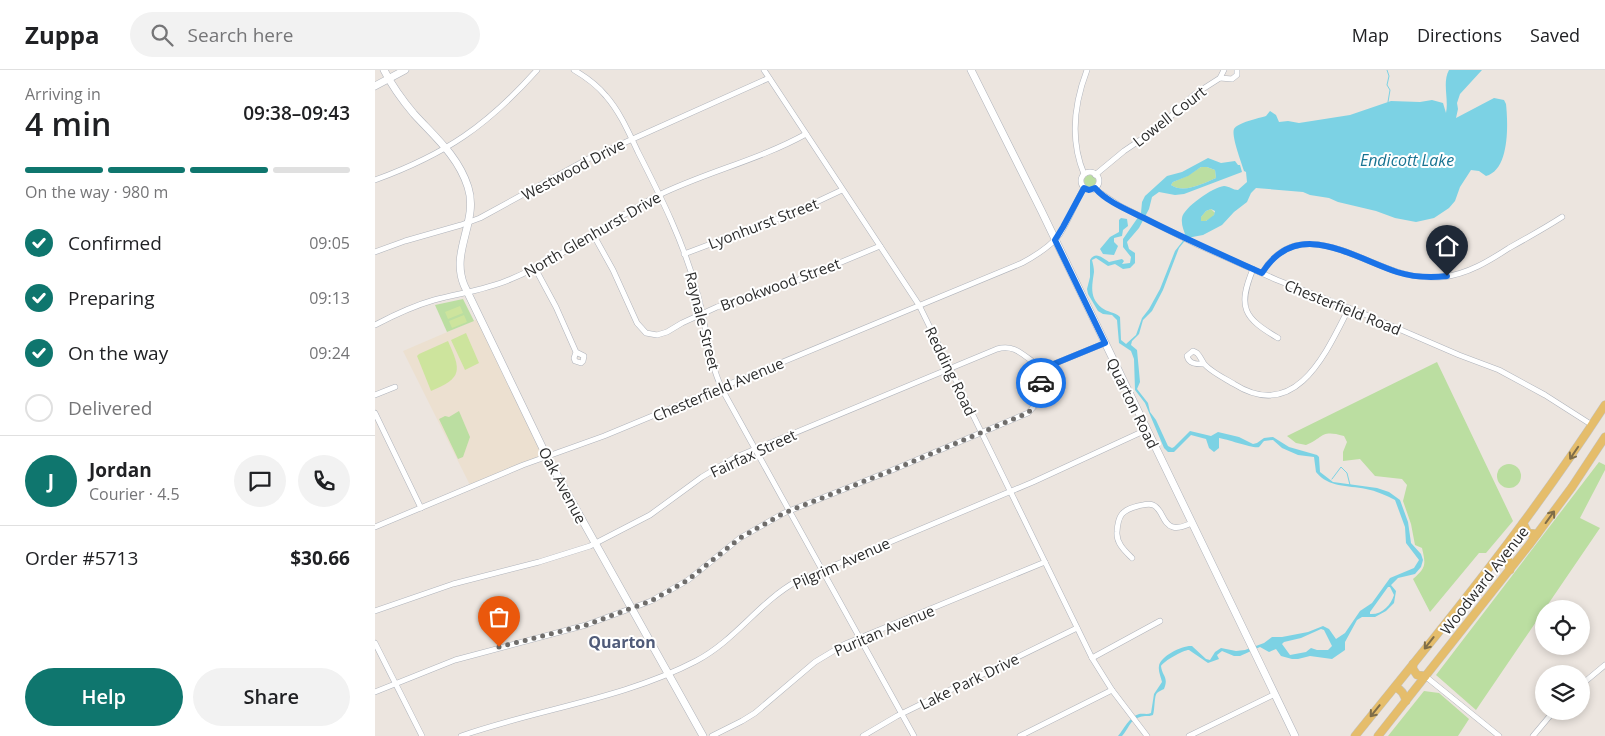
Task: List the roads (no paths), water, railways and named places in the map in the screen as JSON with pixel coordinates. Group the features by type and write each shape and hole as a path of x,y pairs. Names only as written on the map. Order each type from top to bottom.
{"main road":[{"name":"Woodward Avenue","path":"1355,736 1498,557 1558,476 1605,405"},
{"name":"Woodward Avenue","path":"1378,736 1510,570 1605,437"},
{"path":"1523,523 1528,533 1537,534"},
{"path":"1498,557 1504,556 1508,560 1510,570"},
{"path":"1413,664 1413,669 1417,675 1425,676"},
{"path":"1395,687 1404,694 1405,701"}],"street":[{"name":"Oak Avenue","path":"384,70 414,114 447,148 461,171 469,188 471,206 459,263 468,293 547,457 703,736"},
{"path":"375,86 405,70"},
{"path":"375,180 418,164 447,148 491,116 537,70"},
{"name":"Raynale Street","path":"574,70 597,86 607,96 631,138 659,195 684,254 695,285 709,352 721,387 914,736"},
{"name":"Redding Road","path":"764,70 919,305 1092,658 1112,690 1147,736"},
{"name":"Quarton Road","path":"971,70 1295,736"},
{"path":"1055,240 1084,188 1081,180 1084,174 1075,146 1075,124 1081,88 1087,70"},
{"name":"Lowell Court","path":"1095,175 1123,152 1158,128 1195,94 1220,78 1223,70"},
{"name":"Lowell Court","path":"1220,78 1232,79 1237,75 1237,70"},
{"name":"Westwood Drive","path":"375,252 405,241 468,223 491,213 588,159 631,138 727,98 769,78"},
{"name":"North Glenhurst Drive","path":"375,325 419,305 487,288 535,268 659,195 763,154 805,134"},
{"path":"1084,174 1091,172 1095,175 1098,182 1095,188 1089,190 1084,188"},
{"name":"Chesterfield Road","path":"1095,188 1136,214 1185,239 1262,273 1508,374 1561,404 1592,425"},
{"name":"Lyonhurst Street","path":"684,254 793,213 842,190"},
{"path":"1262,273 1271,260 1283,252 1297,245 1311,244 1335,247 1398,272 1423,277 1447,276 1481,265 1562,217"},
{"name":"Brookwood Street","path":"593,234 613,270 637,323 642,330 654,335 662,334 702,313 729,302 791,283 880,246"},
{"name":"Chesterfield Avenue","path":"375,527 547,457 604,436 1022,263 1038,254 1055,240"},
{"path":"535,268 556,307 576,352"},
{"path":"1253,269 1245,296 1248,313 1257,325 1278,338"},
{"path":"1203,364 1241,388 1256,395 1272,395 1286,392 1300,384 1320,362 1349,308"},
{"path":"375,692 455,660 586,625 659,596 688,580 740,538 789,511 890,471 1024,414 1033,408 1039,398 1044,368 1105,343"},
{"name":"Fairfax Street","path":"375,612 453,584 539,562 595,543 650,515 719,466 755,449 1006,347 1016,349 1044,368"},
{"path":"375,395 395,387"},
{"path":"375,413 421,508"},
{"name":"Pilgrim Avenue","path":"461,736 490,726 591,700 668,674 695,662 737,633 783,590 797,581 1010,492 1147,430"},
{"path":"1132,558 1119,543 1116,535 1125,509 1150,504 1157,507 1171,527 1178,528 1192,523"},
{"name":"Puritan Avenue","path":"712,736 742,721 761,708 815,662 845,644 1045,562"},
{"path":"1092,658 1160,620"},
{"name":"Lake Park Drive","path":"863,736 902,714 1077,628"},
{"path":"375,643 421,736"},
{"path":"1590,678 1605,665"},
{"path":"1425,676 1499,736"},
{"path":"1020,736 1112,690"},
{"path":"1189,736 1275,694"},
{"path":"1533,736 1546,720"}],"water":[{"name":"Endicott Lake","path":"1449,70 1482,70 1460,94 1456,118 1494,98 1504,100 1506,104 1506,145 1500,165 1494,172 1486,176 1479,171 1471,170 1460,187 1455,201 1449,208 1434,218 1416,222 1395,218 1376,211 1303,192 1256,188 1251,193 1247,202 1222,225 1203,235 1187,238 1179,248 1163,290 1152,311 1143,320 1139,334 1132,341 1131,345 1137,350 1140,382 1137,389 1148,403 1150,412 1156,420 1168,446 1174,447 1190,431 1211,436 1218,432 1239,437 1253,444 1264,438 1273,437 1289,447 1317,455 1319,457 1320,472 1333,482 1377,488 1389,492 1400,500 1408,522 1411,543 1421,554 1423,560 1421,567 1415,574 1398,578 1391,585 1396,591 1394,603 1386,611 1375,617 1362,617 1357,620 1345,642 1345,650 1332,659 1310,656 1292,659 1281,656 1276,649 1269,652 1260,647 1240,656 1234,656 1222,651 1217,655 1219,659 1208,663 1189,650 1174,656 1161,666 1166,679 1164,689 1156,695 1153,715 1137,718 1131,722 1122,736 1118,736 1135,716 1151,713 1154,694 1162,682 1159,672 1160,662 1173,652 1183,647 1192,646 1206,659 1210,660 1215,652 1221,648 1236,651 1245,650 1264,643 1272,637 1308,632 1323,626 1329,629 1336,639 1345,633 1360,611 1372,603 1390,578 1414,568 1419,560 1406,543 1405,527 1395,500 1373,491 1327,481 1316,472 1314,457 1298,455 1282,448 1273,440 1264,441 1259,447 1256,447 1219,438 1219,448 1214,452 1209,448 1206,439 1191,435 1174,452 1168,452 1164,448 1145,403 1135,390 1134,359 1131,351 1119,343 1117,320 1112,315 1103,314 1098,311 1088,294 1090,260 1092,257 1097,256 1109,262 1122,259 1124,261 1122,264 1130,263 1131,257 1123,247 1123,239 1141,213 1142,202 1145,196 1167,176 1182,172 1208,158 1221,163 1235,161 1240,165 1242,172 1184,194 1175,195 1159,192 1152,197 1149,209 1139,228 1127,242 1129,249 1135,253 1135,263 1130,268 1123,269 1115,264 1108,266 1096,258 1092,260 1094,270 1093,296 1102,308 1120,317 1121,340 1126,344 1136,335 1142,318 1160,289 1175,251 1186,237 1182,218 1187,209 1219,187 1224,186 1238,190 1247,182 1246,172 1237,150 1233,133 1236,127 1266,116 1270,111 1276,115 1279,122 1299,123 1350,115 1391,101 1420,102 1432,100 1443,103 1446,113 1447,75","holes":["1201,167 1207,167 1215,170 1216,178 1188,188 1171,185 1173,182 1188,176","1211,209 1215,211 1214,215 1206,221 1201,221 1201,217 1206,211","1388,587 1390,587 1394,595 1388,606 1378,613 1370,614","1321,629 1324,630 1332,646 1328,650 1311,648 1306,652 1290,655 1282,644"]},
{"path":"1121,218 1127,219 1128,226 1123,230 1122,236 1114,238 1114,242 1118,246 1114,255 1103,254 1100,249 1110,237 1119,232 1119,220"}],"waterway":[{"path":"1387,70 1389,76 1387,85 1390,90 1388,102"},
{"path":"1332,479 1341,467 1347,473 1350,485"}],"district":[{"name":"Quarton","path":"622,642"}]}
